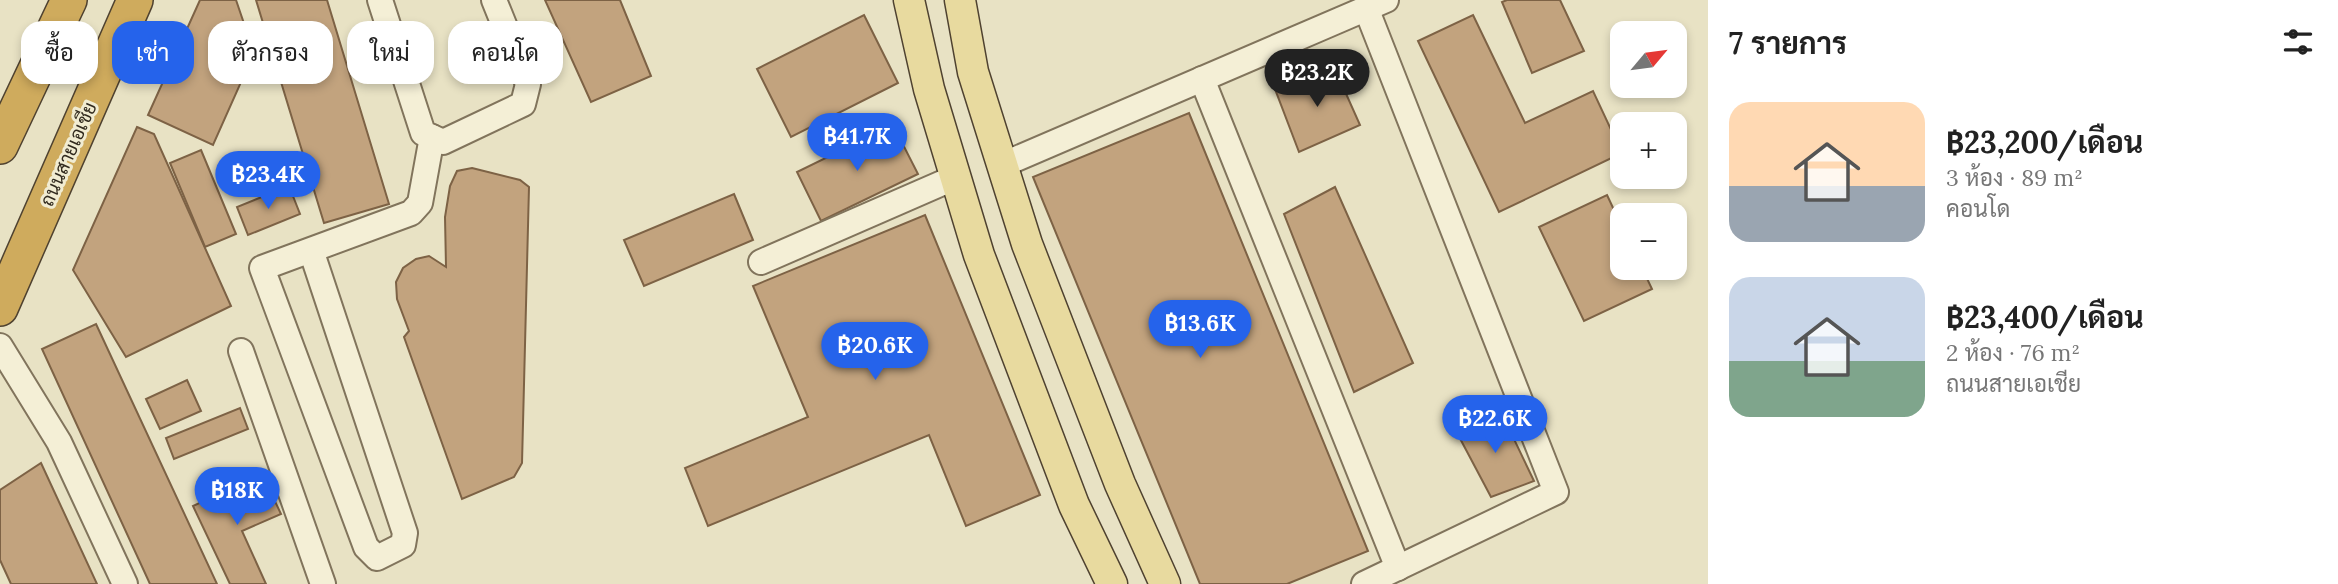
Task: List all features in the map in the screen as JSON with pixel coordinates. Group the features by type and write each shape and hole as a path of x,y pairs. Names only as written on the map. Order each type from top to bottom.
{"highway":[{"path":"0,146 69,0"},
{"name":"ถนนสายเอเชีย","path":"0,308 135,0"}],"main road":[{"path":"909,0 929,89 979,255 1074,505 1112,584"},
{"path":"960,0 973,72 1032,257 1121,484 1165,584"}],"street":[{"path":"380,0 423,133 443,142 523,104 528,84 494,0"},
{"path":"1002,165 1376,4 1556,492 1364,584"},
{"path":"1202,79 1398,568"},
{"path":"311,250 405,533 403,545 377,558 366,547 262,268 411,213 420,203 432,137"},
{"path":"761,262 956,177"},
{"path":"0,346 58,442 125,584"},
{"path":"241,351 323,584"}],"building":[{"path":"200,0 236,0 243,21 208,21 208,84 240,84 213,145 148,115 162,84 194,84 194,21 191,21"},
{"path":"256,0 327,0 347,66 347,84 353,84 389,204 324,223 282,84 333,84 333,21 262,21"},
{"path":"545,0 620,0 651,76 591,102 563,40 563,21 554,21"},
{"path":"1560,0 1584,51 1532,73 1502,2"},
{"path":"864,15 898,83 791,137 757,69"},
{"path":"1473,15 1525,123 1593,91 1610,127 1610,159 1499,212 1418,41"},
{"path":"1335,69 1360,125 1299,152 1275,89"},
{"path":"1189,113 1368,551 1287,584 1200,584 1033,177"},
{"path":"893,125 918,174 821,221 797,172"},
{"path":"137,127 154,134 231,306 126,357 73,270"},
{"path":"201,150 236,234 205,247 170,163"},
{"path":"472,168 520,180 529,187 522,463 514,477 462,499 404,337 409,331 397,299 396,282 403,268 416,259 429,256 446,267 445,217 450,186 457,171"},
{"path":"289,186 300,214 248,235 237,207"},
{"path":"1335,187 1413,363 1354,392 1284,214"},
{"path":"734,194 753,240 644,286 624,240"},
{"path":"1607,195 1611,203 1610,280 1648,280 1652,289 1584,321 1539,227"},
{"path":"925,215 1040,495 966,526 929,435 708,526 685,468 808,417 753,286"},
{"path":"96,324 217,584 150,584 42,349"},
{"path":"187,380 201,411 160,429 146,399"},
{"path":"240,408 248,429 174,459 166,438"},
{"path":"1502,414 1534,481 1491,497 1455,429"},
{"path":"41,463 97,584 11,584 0,560 0,490"},
{"path":"262,474 281,514 242,531 266,584 230,584 193,506"}]}
